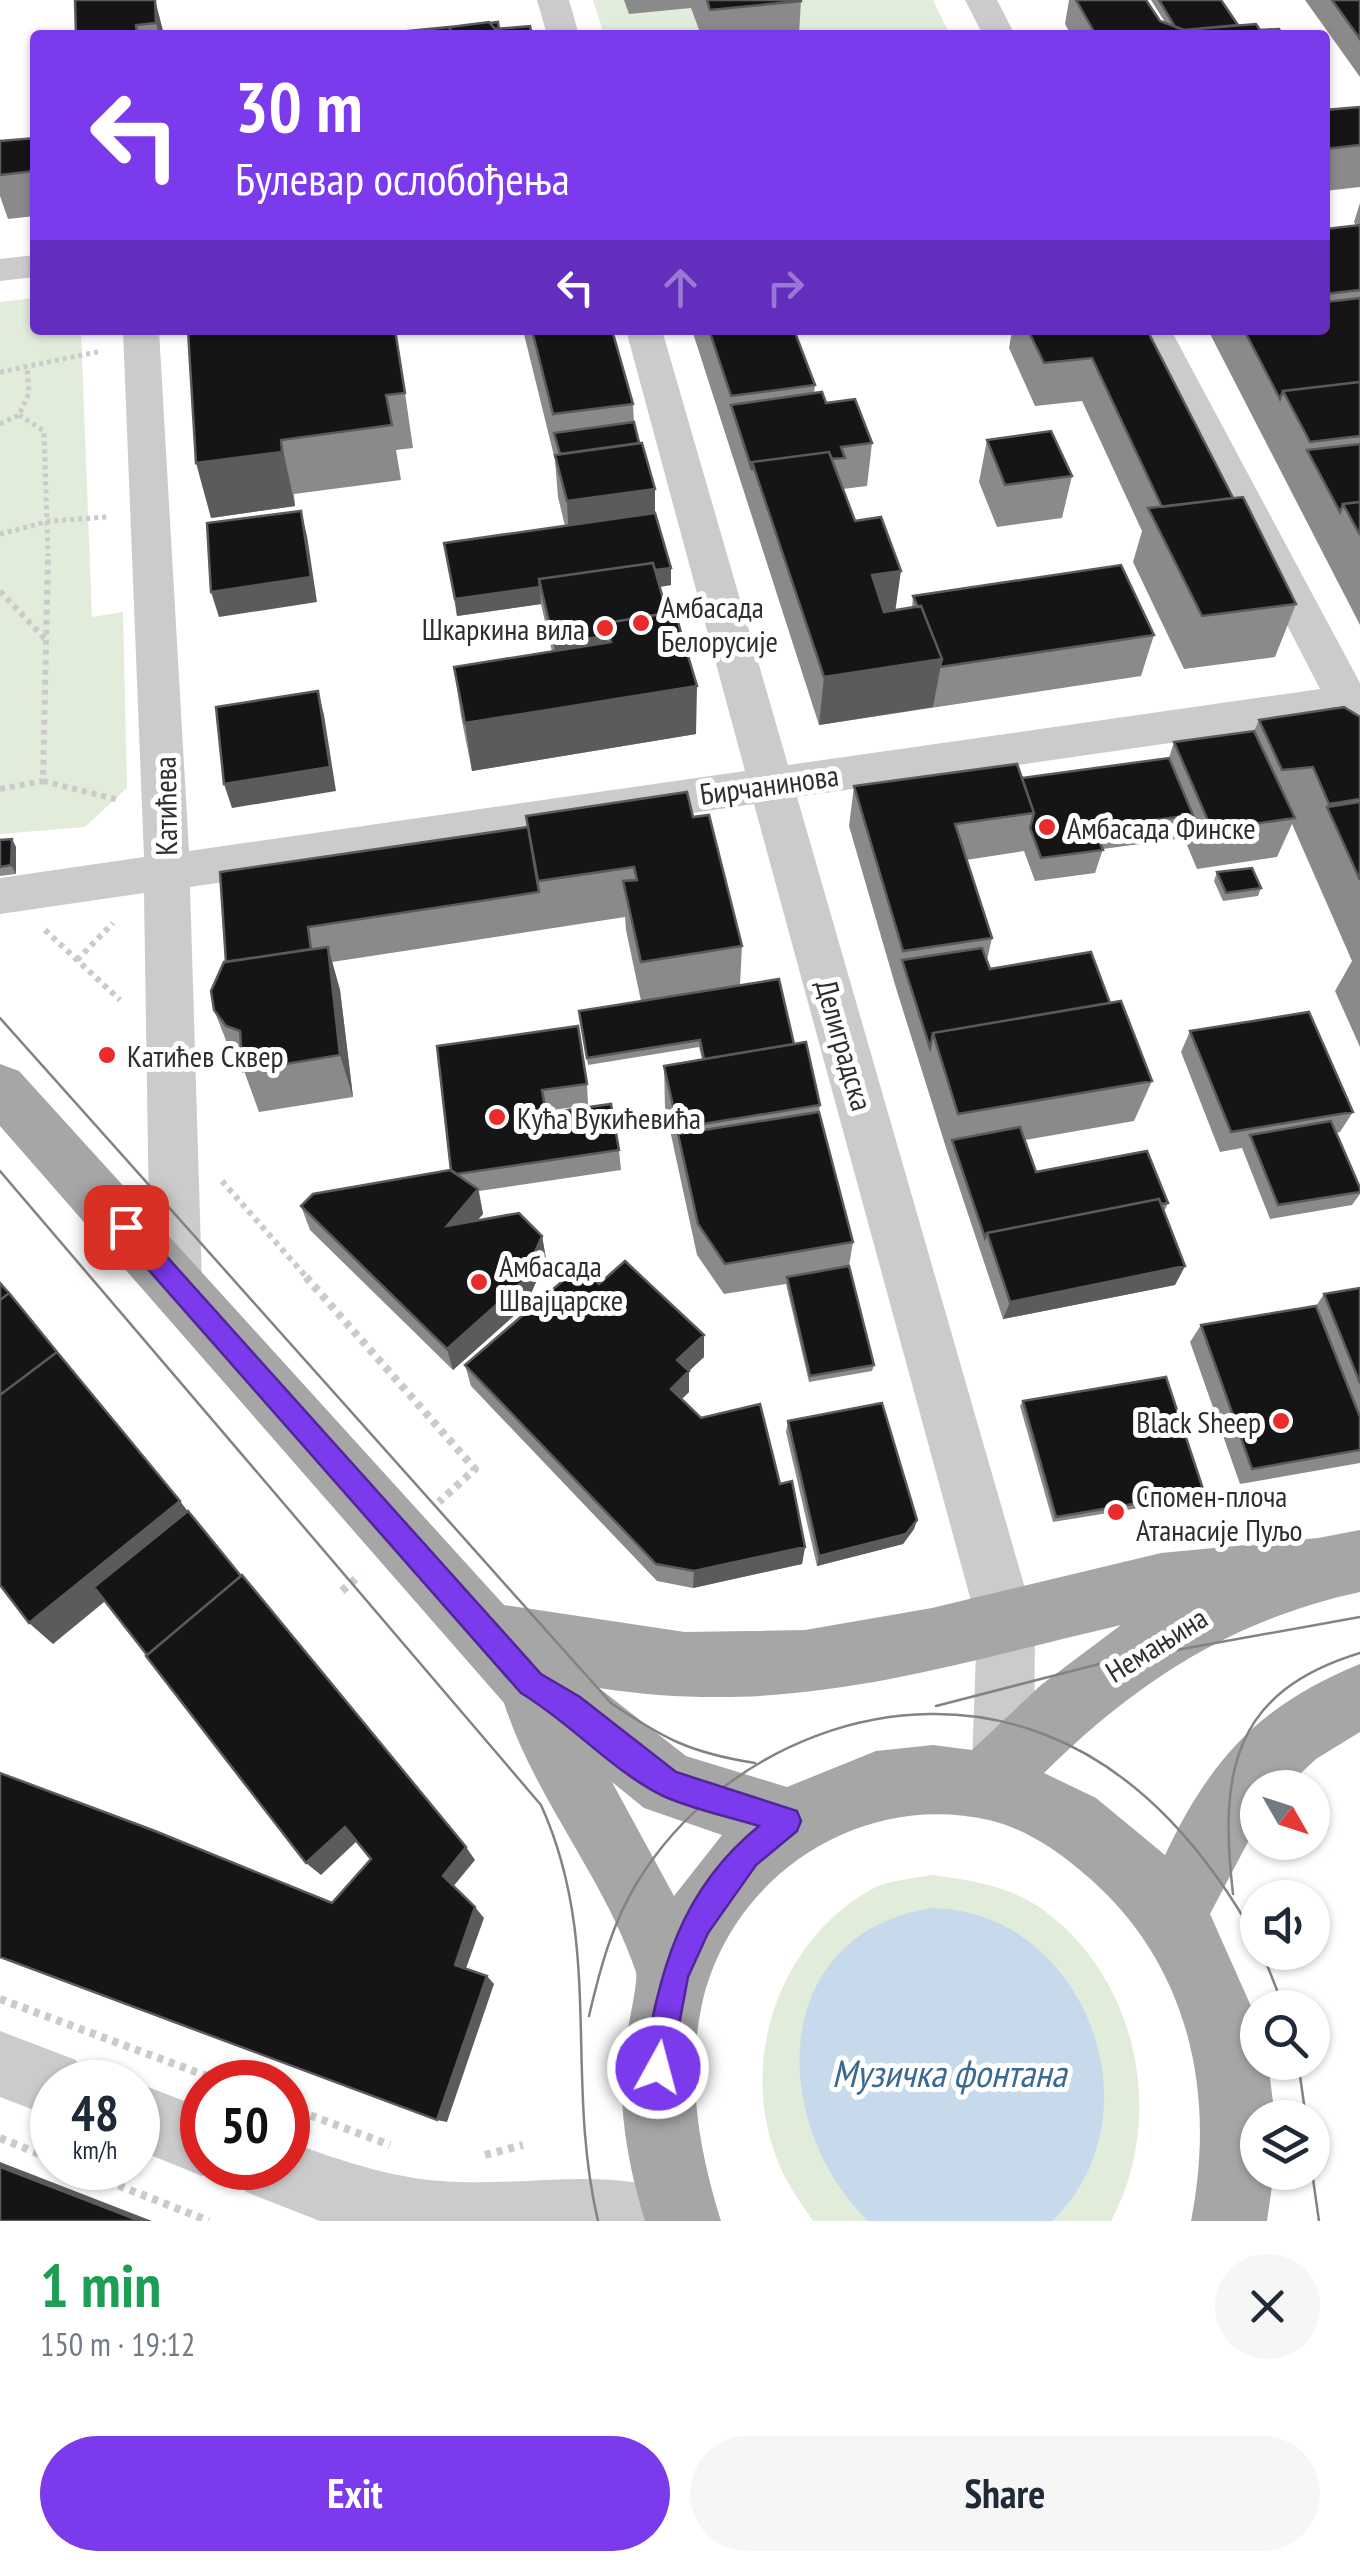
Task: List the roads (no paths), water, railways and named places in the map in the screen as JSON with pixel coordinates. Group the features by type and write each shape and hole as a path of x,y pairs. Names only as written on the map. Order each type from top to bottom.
{"main road":[{"path":"0,1087 531,1684 570,1707 616,1748 668,1784 787,1821"},
{"path":"487,1634 599,1656 698,1666 802,1664 932,1643 1143,1588 1337,1564"},
{"name":"Немањина","path":"994,1775 1034,1730 1124,1660 1202,1612 1337,1564"},
{"path":"531,1684 543,1726 634,1888 674,1976"},
{"path":"1173,1918 1198,1854 1226,1802 1274,1748 1322,1713 1360,1696"},
{"path":"682,2221 666,2163 658,2098 661,2036 674,1976 712,1898 746,1855 812,1806 867,1785 994,1775 1107,1846 1173,1918 1206,1978 1228,2044 1238,2115 1236,2210"}],"street":[{"path":"553,0 562,30"},
{"path":"981,0 996,30"},
{"path":"0,270 30,267"},
{"name":"Катићева","path":"141,335 164,748 176,1283"},
{"name":"Делиградска","path":"645,335 1006,1623 994,1775"},
{"path":"1156,335 1356,708"},
{"name":"Бирчанинова","path":"0,896 772,785 1356,708"},
{"path":"0,2064 30,2076"},
{"path":"310,2183 363,2203 425,2215 596,2209 665,2221"}],"water":[{"name":"Музичка фонтана","path":"932,1908 985,1918 1030,1943 1066,1980 1091,2025 1103,2076 1101,2128 1085,2177 1052,2221 868,2221 835,2180 813,2134 801,2085 801,2037 813,1992 839,1954 878,1925"}],"tram line":[{"path":"0,1018 611,1703 679,1743 755,1763"},
{"path":"0,1171 541,1805 560,1857 572,1908 588,2167 598,2221"},
{"path":"936,1706 1099,1664 1360,1617"},
{"path":"1233,1894 1229,1811 1233,1775 1243,1743 1260,1714 1284,1690 1317,1670 1360,1653"},
{"path":"589,2016 602,1964 621,1913 638,1881 673,1834 716,1793 764,1760 817,1736 873,1720 931,1714 989,1719 1046,1735 1080,1751 1112,1771 1170,1820 1240,1912"},
{"path":"1269,1970 1277,1990"},
{"path":"1301,2080 1303,2100"},
{"path":"1315,2190 1319,2221"}],"place":[{"name":"Амбасада Белорусије","path":"641,623"},
{"name":"Шкаркина вила","path":"605,628"},
{"name":"Амбасада Финске","path":"1047,827"},
{"name":"Катићев Сквер","path":"107,1055"},
{"name":"Кућа Вукићевића","path":"497,1117"},
{"name":"Амбасада Швајцарске","path":"479,1282"},
{"name":"Black Sheep","path":"1281,1421"},
{"name":"Спомен-плоча Атанасије Пуљо","path":"1116,1512"}]}
